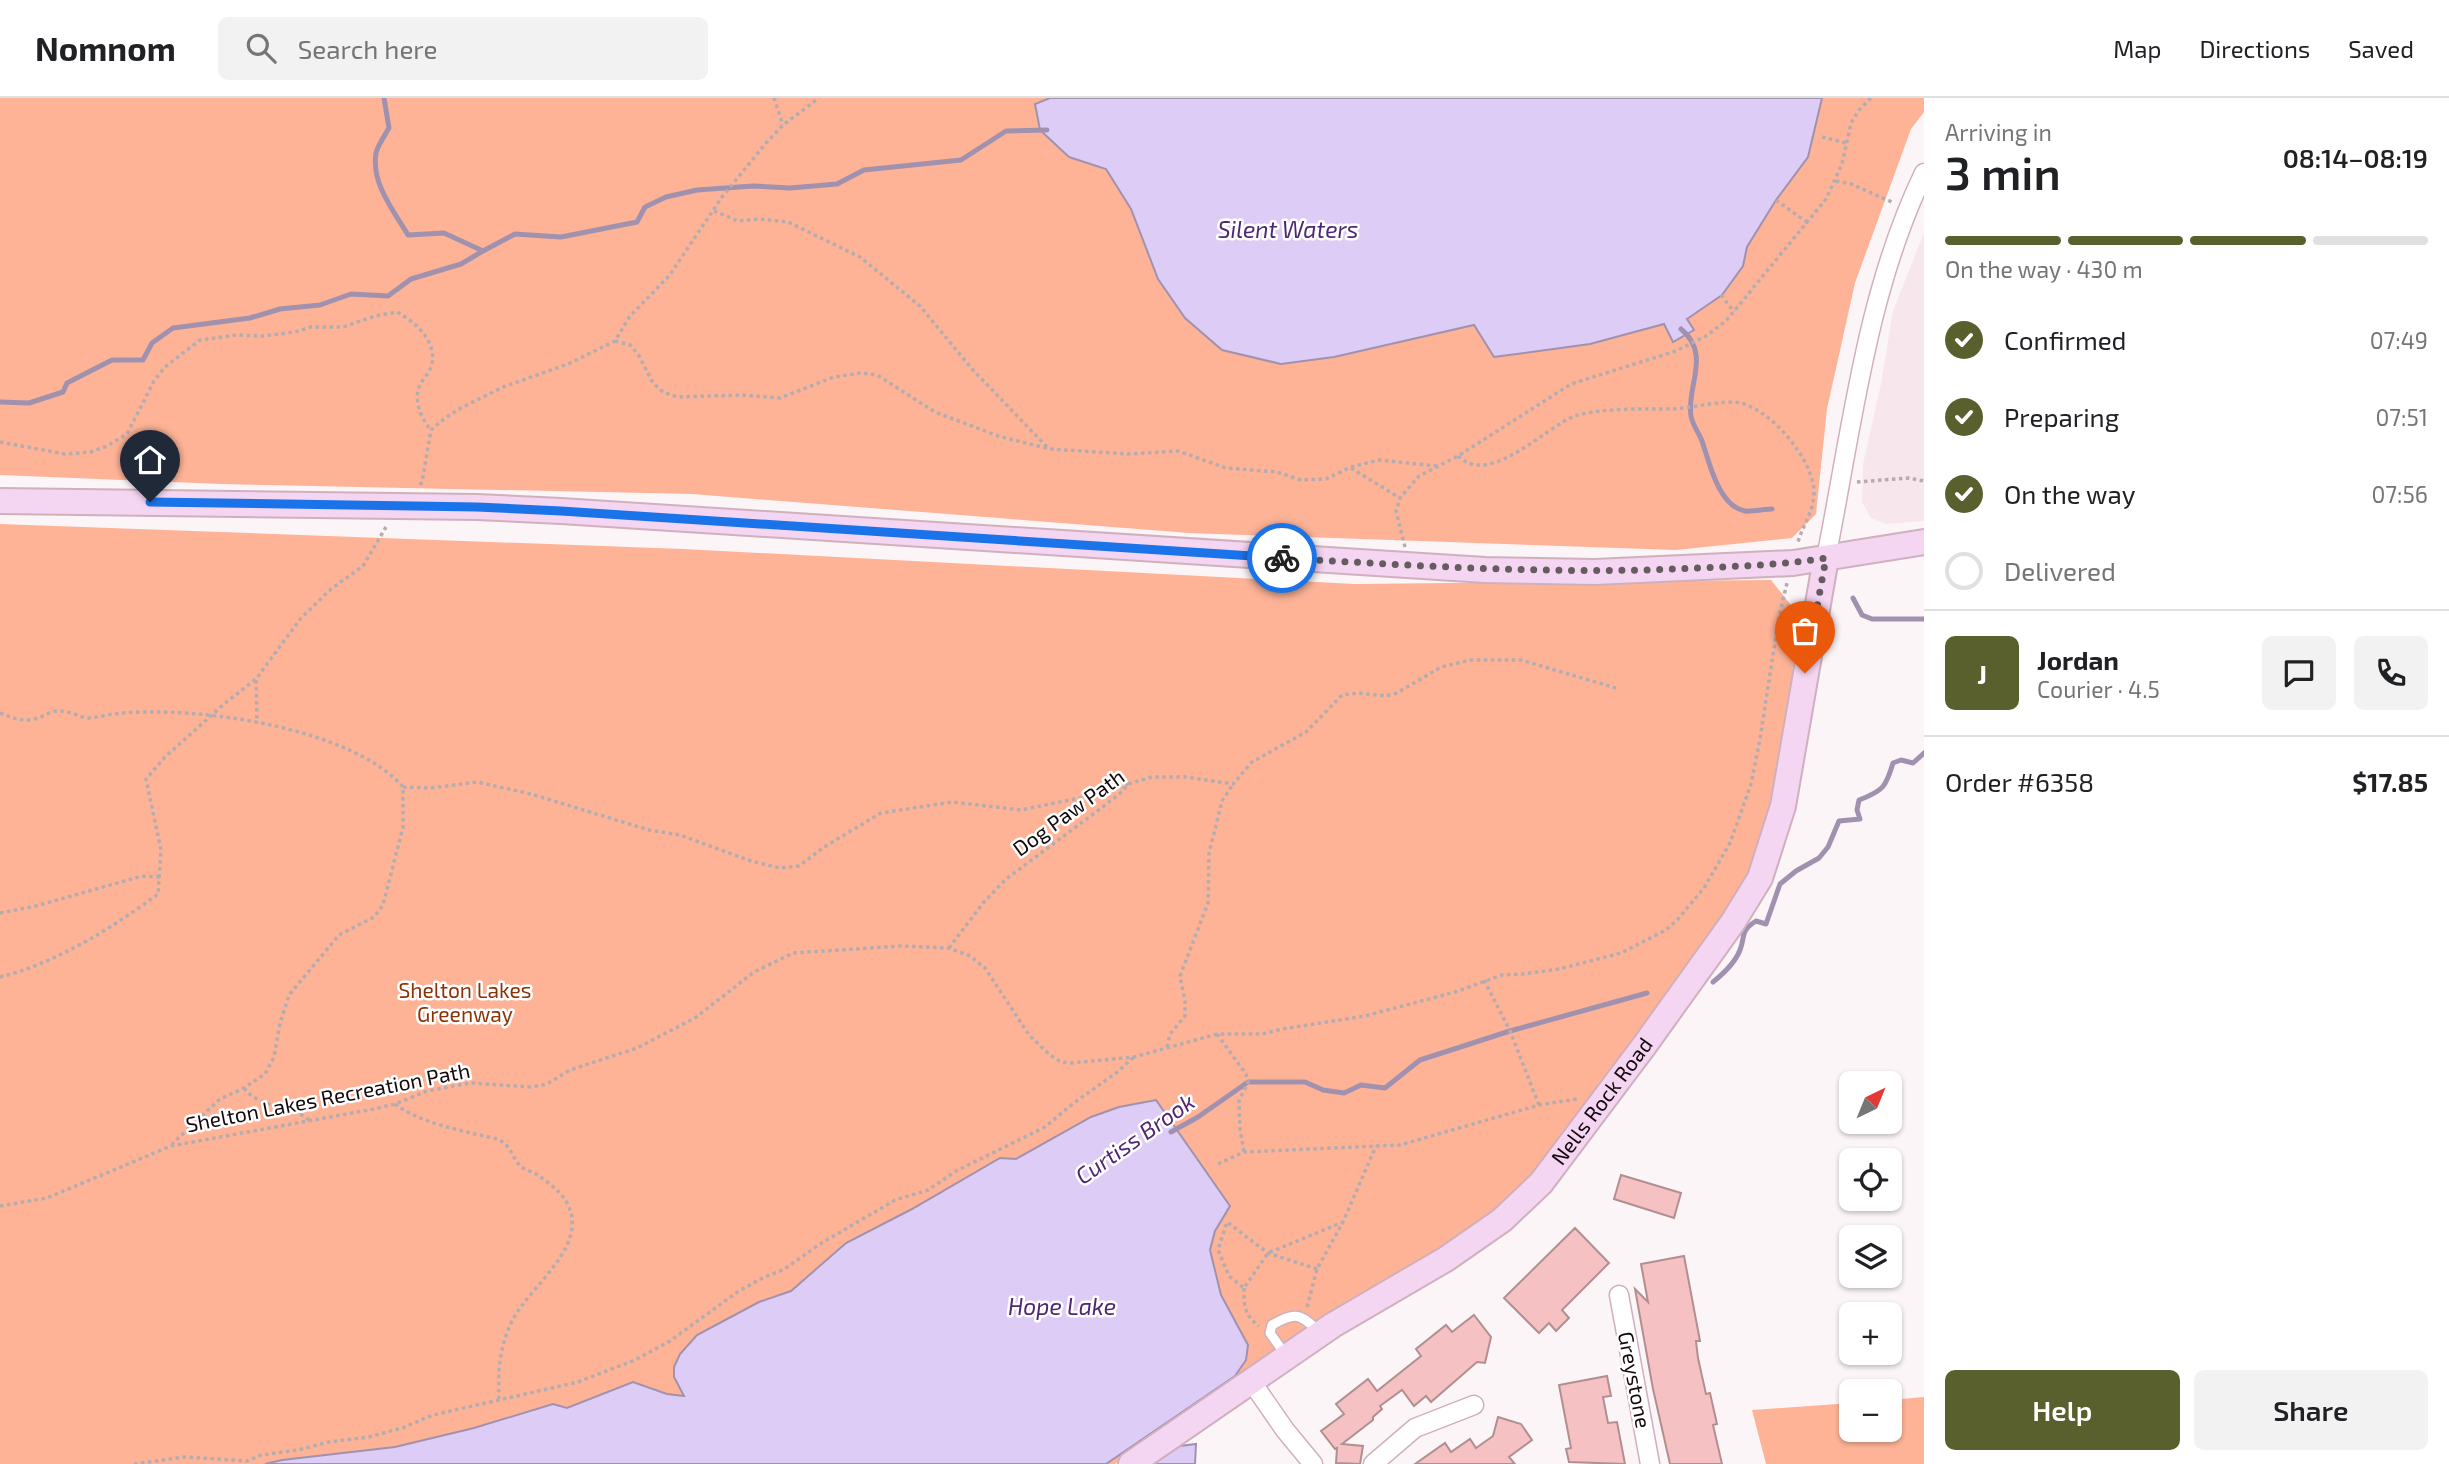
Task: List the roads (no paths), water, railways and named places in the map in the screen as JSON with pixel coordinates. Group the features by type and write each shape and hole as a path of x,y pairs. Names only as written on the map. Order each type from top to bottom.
{"main road":[{"path":"0,501 403,506 561,511 1404,565 1595,572 1793,563 1924,542"},
{"name":"Nells Rock Road","path":"1131,1464 1287,1357 1313,1325 1387,1291 1446,1259 1502,1220 1541,1183 1733,922 1760,878 1783,806 1826,558"}],"street":[{"path":"1826,558 1866,351 1890,258 1924,173"},
{"name":"Greystone","path":"1619,1295 1650,1464"},
{"path":"1251,1381 1313,1464"},
{"path":"1373,1464 1415,1428 1474,1405"}],"lane":[{"path":"1287,1357 1270,1333 1272,1325 1290,1315 1313,1325"}],"water":[{"name":"Silent Waters","path":"1050,98 1822,98 1808,157 1776,200 1747,247 1743,266 1722,295 1687,319 1694,330 1673,342 1664,324 1590,344 1494,357 1474,325 1334,357 1281,364 1222,350 1185,318 1158,279 1131,209 1106,169 1069,157 1040,130 1035,104"},
{"name":"Hope Lake","path":"1156,1100 1230,1206 1215,1231 1210,1250 1221,1295 1248,1345 1246,1360 1235,1376 1106,1464 265,1464 395,1447 474,1428 553,1404 567,1408 633,1382 667,1394 684,1396 674,1377 674,1367 680,1354 697,1335 759,1302 791,1291 846,1243 912,1209 1000,1158 1016,1159 1091,1117 1119,1107"},
{"path":"1196,1444 1195,1464 1153,1464 1180,1446"}],"waterway":[{"path":"384,98 389,128 376,153 375,164 384,196 408,235 444,233 483,251 515,234 561,237 637,222 645,207 666,197 697,190 837,184 864,170 961,160 1006,131 1047,130"},
{"path":"0,402 29,403 63,392 67,383 112,360 143,360 152,343 173,328 250,318 280,309 320,305 351,294 388,296 411,279 461,264 483,251"},
{"path":"1681,329 1695,349 1696,371 1690,405 1692,419 1721,492 1728,501 1745,511 1772,509"},
{"path":"1853,598 1862,615 1872,619 1924,619"},
{"name":"Curtiss Brook","path":"1713,982 1735,959 1747,928 1756,921 1766,924 1780,884 1819,858 1828,847 1839,821 1860,819 1857,810 1859,800 1882,787 1893,763 1901,760 1913,763 1924,753"},
{"name":"Curtiss Brook","path":"1171,1132 1198,1117 1248,1082 1305,1082 1323,1090 1344,1093 1361,1085 1385,1088 1420,1060 1510,1031 1647,993"}],"park label":[{"name":"Shelton Lakes Greenway","path":"465,1003"}]}
